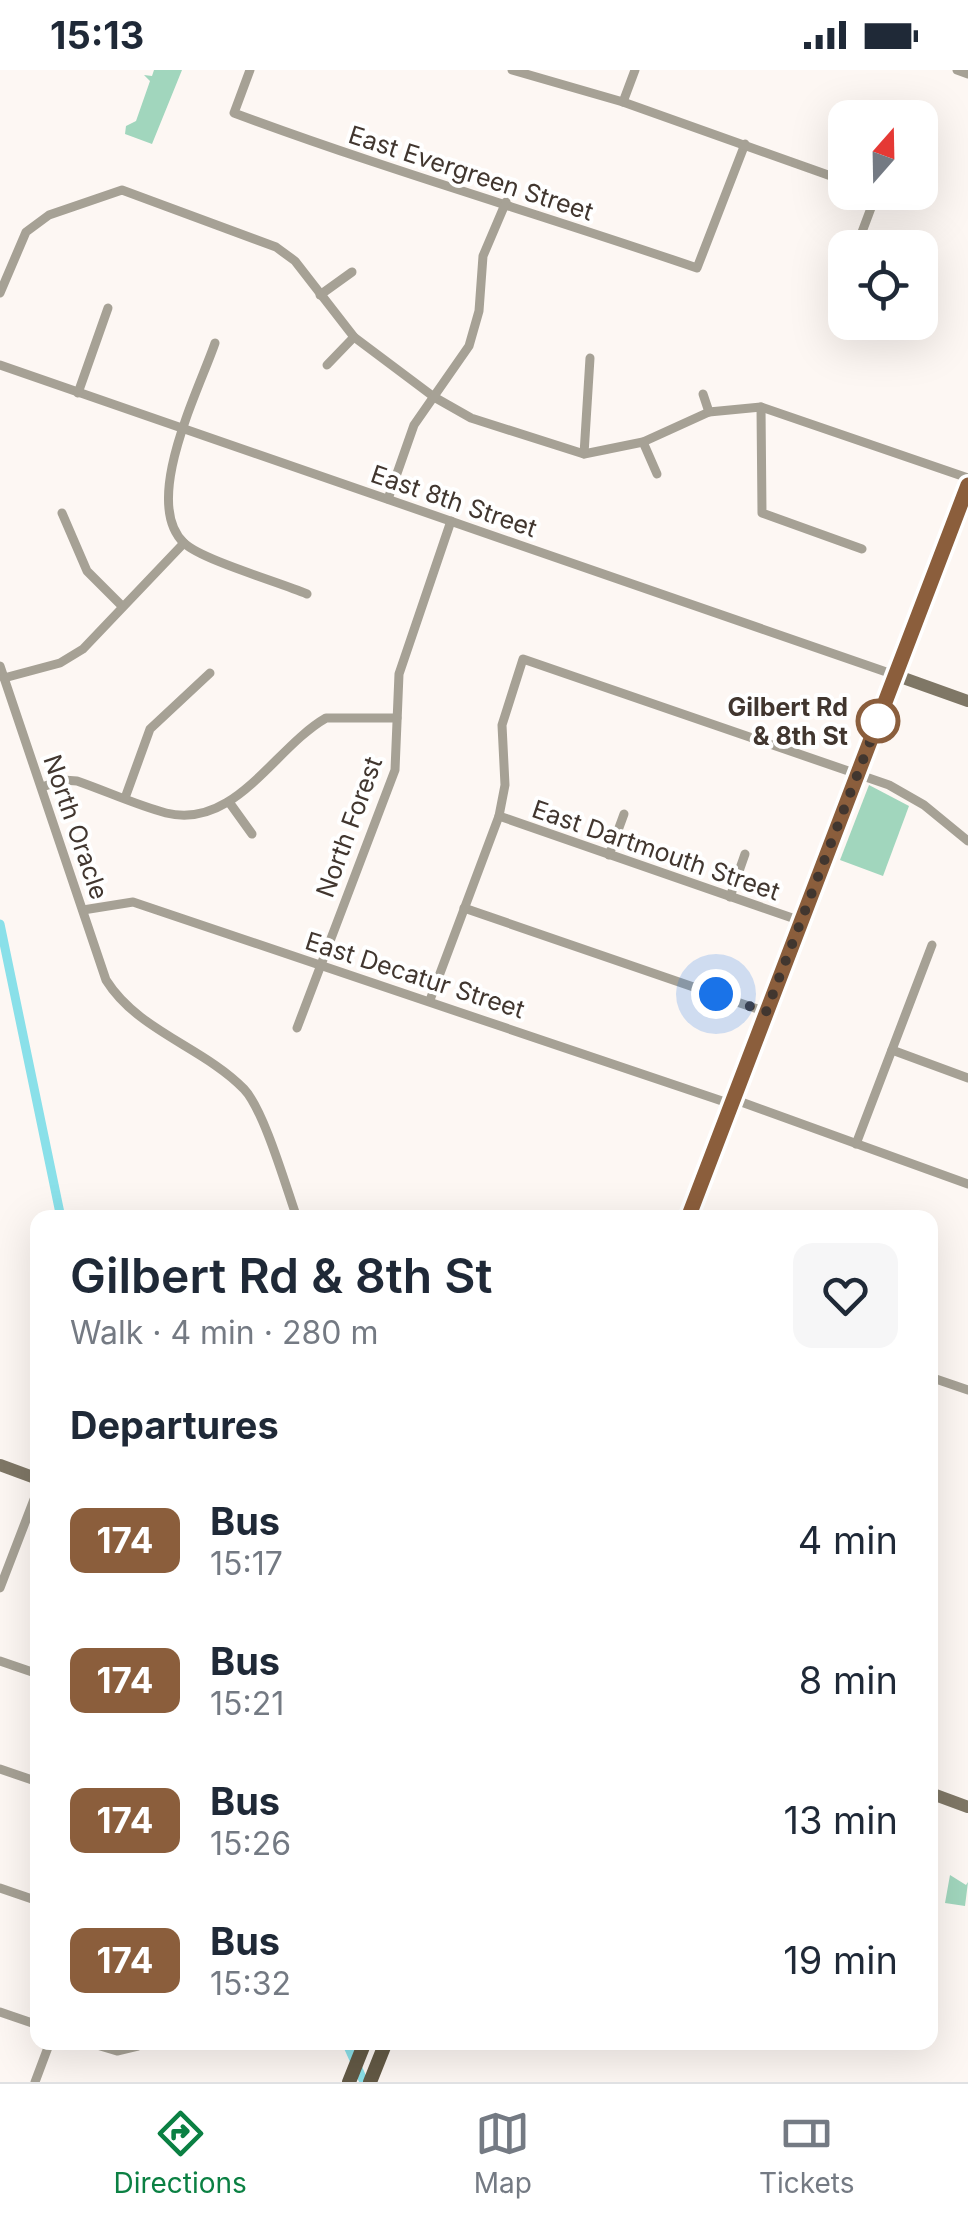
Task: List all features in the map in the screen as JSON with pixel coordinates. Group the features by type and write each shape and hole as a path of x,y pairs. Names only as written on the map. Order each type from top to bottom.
{"main road":[{"path":"691,1210 968,481"},
{"path":"895,675 968,700"},
{"path":"0,1466 30,1475"},
{"path":"938,1796 968,1807"},
{"path":"350,2082 361,2050"},
{"path":"373,2075 383,2050"}],"street":[{"name":"East Evergreen Street","path":"250,70 234,113 342,153 506,202 698,268 745,144"},
{"path":"512,70 623,102 828,174"},
{"path":"623,102 635,70"},
{"path":"957,70 968,74"},
{"path":"0,293 26,232 49,215 101,194 122,190 256,236 295,261 354,337 434,397 471,418 584,454 643,442 710,412 761,407 968,481"},
{"path":"388,499 414,425 469,346 479,311 483,256 506,202"},
{"path":"320,295 352,272"},
{"path":"78,393 108,308"},
{"path":"327,364 354,337"},
{"path":"215,344 166,485 169,514 184,543 307,594"},
{"path":"584,454 590,358"},
{"name":"East 8th Street","path":"0,365 895,675"},
{"path":"703,394 710,412"},
{"path":"761,407 762,513 862,549"},
{"path":"643,442 658,474"},
{"path":"62,513 87,571 121,606"},
{"name":"North Forest","path":"297,1028 395,770 400,674 450,521"},
{"path":"4,678 71,656 184,543"},
{"path":"430,1000 499,816 505,785 502,725 523,659 858,772 907,793 968,841"},
{"name":"North Oracle","path":"0,666 106,980 117,998 246,1091 294,1210"},
{"path":"124,798 150,729 210,673"},
{"path":"42,787 63,780 166,813 210,813 229,802 326,718 397,718"},
{"path":"229,802 252,834"},
{"path":"609,854 624,814"},
{"name":"East Dartmouth Street","path":"499,816 801,922"},
{"path":"730,897 745,854"},
{"name":"East Decatur Street","path":"83,910 133,902 968,1184"},
{"path":"464,908 766,1012"},
{"path":"856,1144 932,945"},
{"path":"892,1050 968,1078"},
{"path":"938,1379 968,1390"},
{"path":"0,1588 30,1509"},
{"path":"0,1661 30,1671"},
{"path":"0,1769 30,1779"},
{"path":"0,1888 30,1897"},
{"path":"0,2012 30,2022"},
{"path":"35,2082 47,2050"}],"green space":[{"path":"154,70 182,70 152,144 125,134 126,126 136,121 150,81 144,75 152,76"},
{"path":"869,785 909,806 883,876 840,860"},
{"path":"950,1875 966,1885 968,1882 965,1906 945,1903"}],"waterway":[{"path":"0,924 59,1210"},
{"path":"350,2050 364,2082"}],"bus line":[{"name":"174","path":"691,1210 968,485"}],"place":[{"name":"Gilbert Rd & 8th St","path":"878,721"}],"route":[{"path":"716,994 766,1012 878,721"}]}
